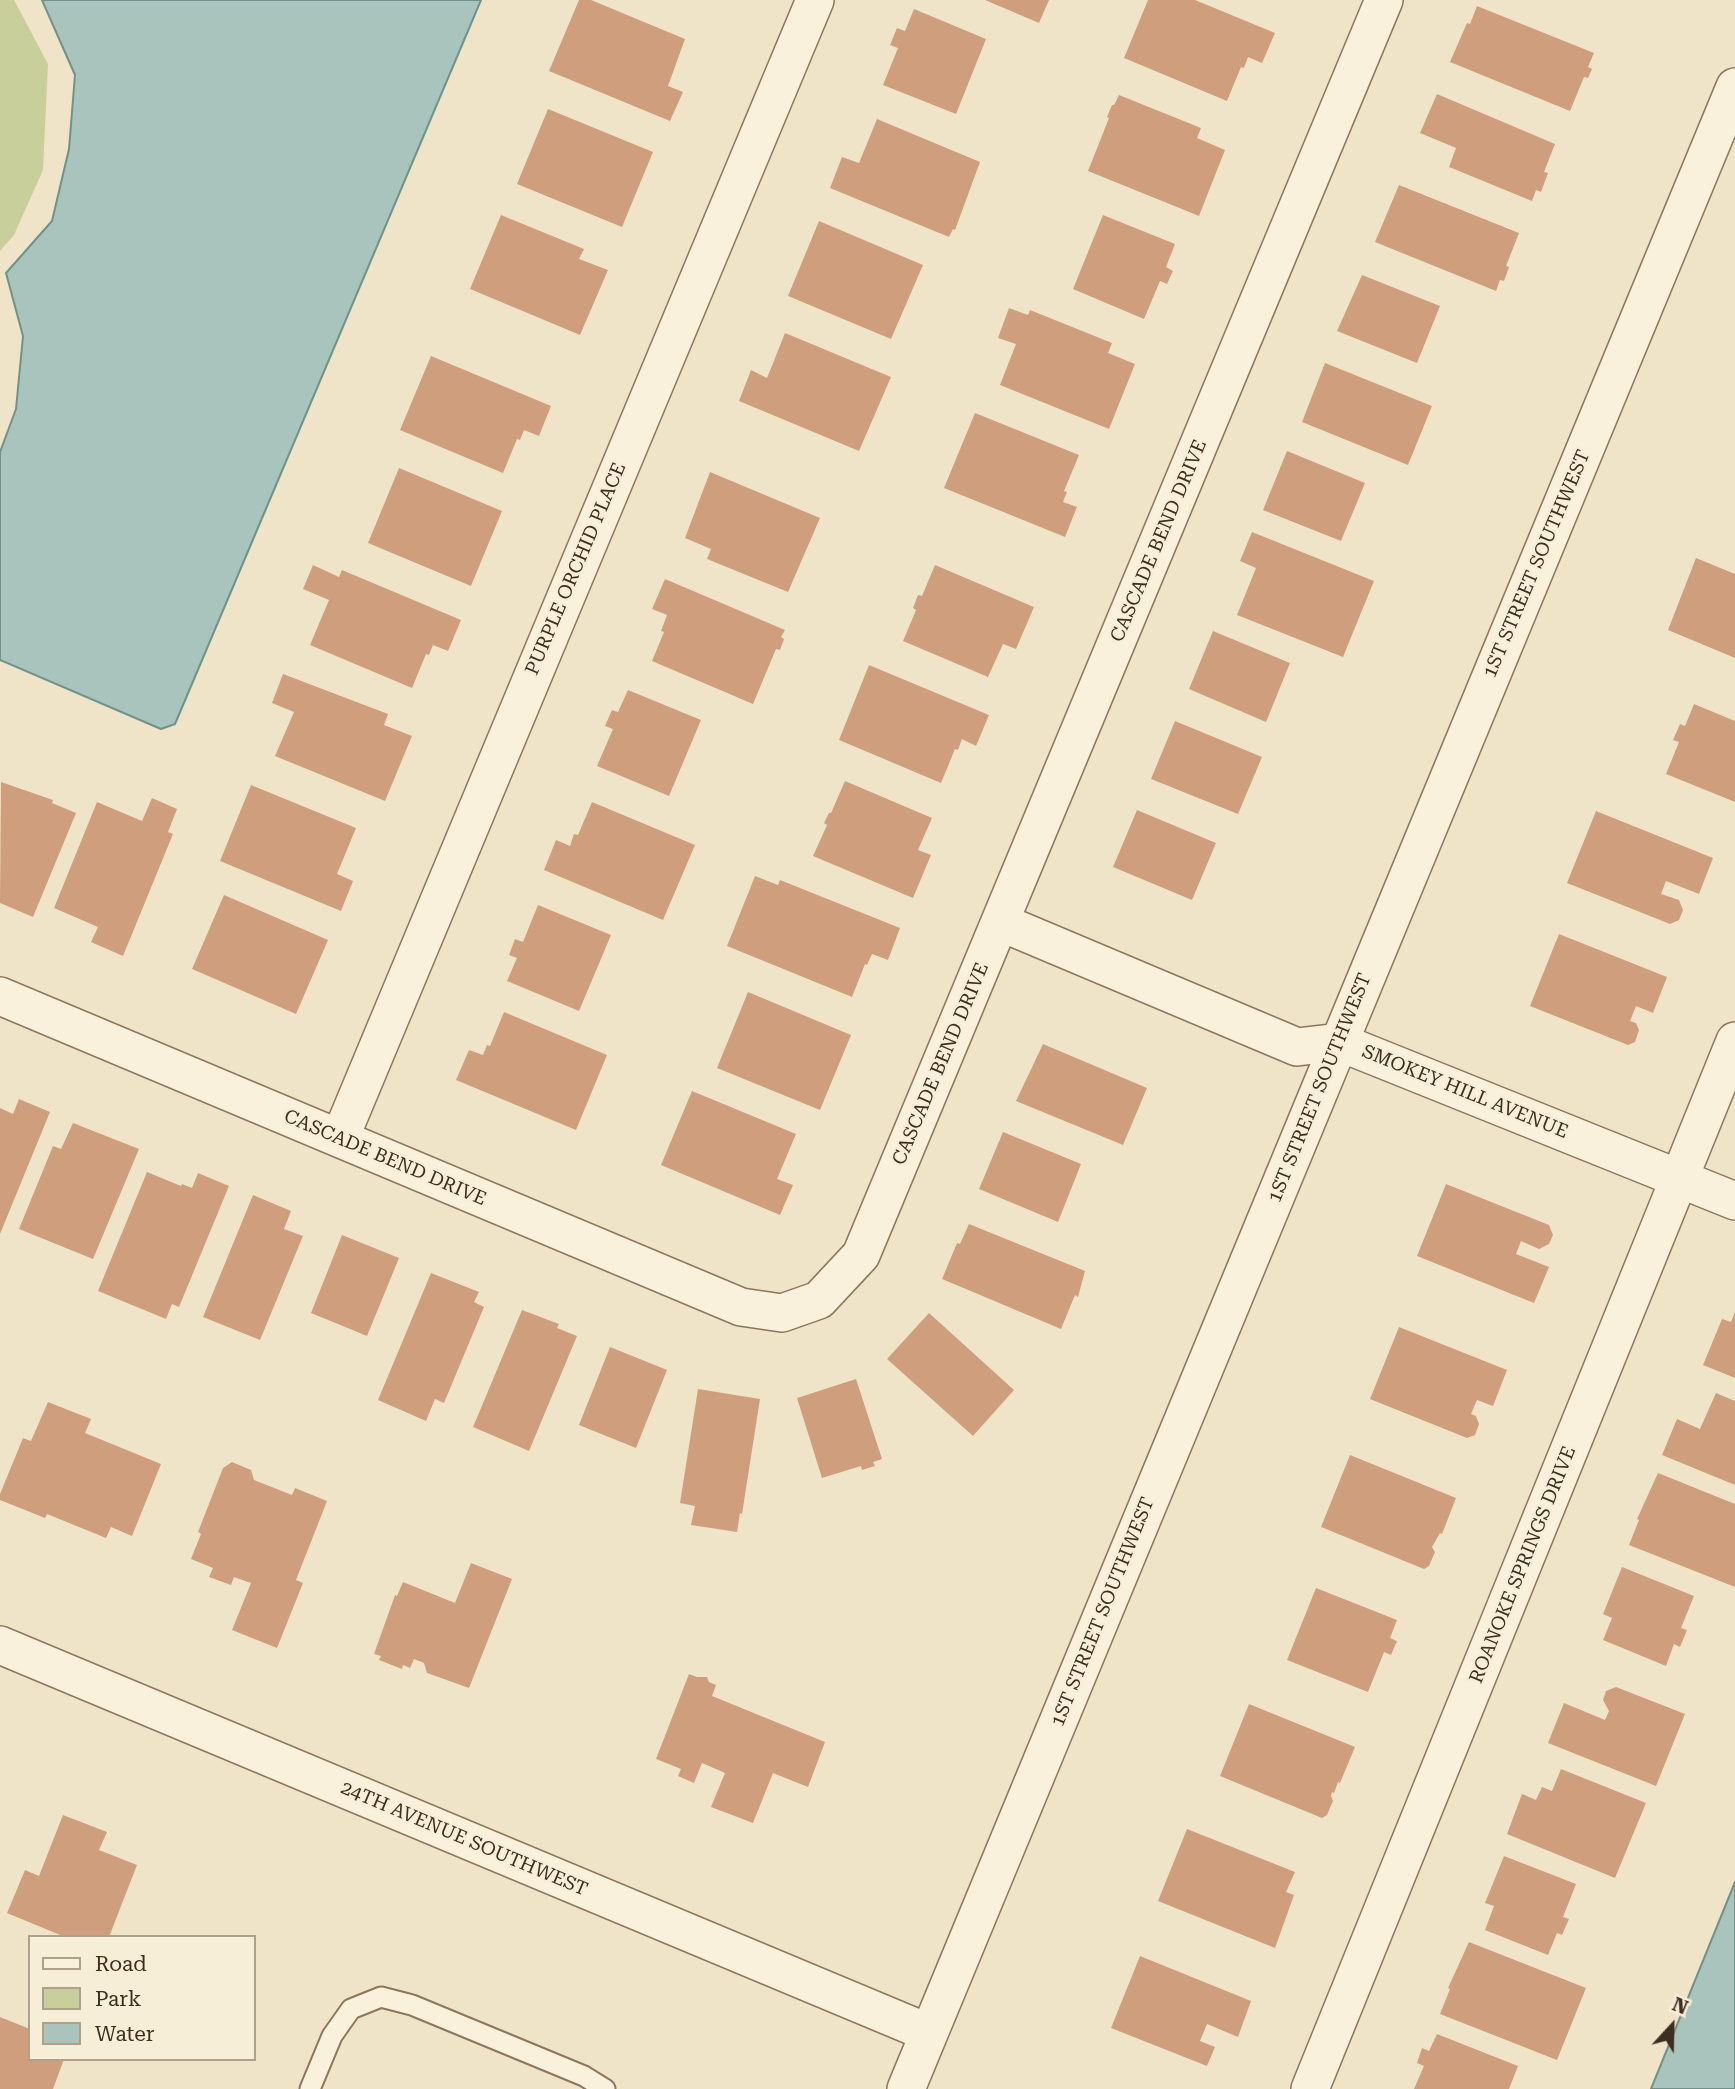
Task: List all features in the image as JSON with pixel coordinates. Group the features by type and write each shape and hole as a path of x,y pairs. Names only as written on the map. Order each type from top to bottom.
{"street":[{"name":"PURPLE ORCHID PLACE","path":"340,1138 815,0"},
{"name":"CASCADE BEND DRIVE","path":"0,996 741,1307 782,1313 819,1300 861,1255 1384,0"},
{"name":"1ST STREET SOUTHWEST","path":"906,2089 1735,87"},
{"name":"SMOKEY HILL AVENUE","path":"1000,922 1297,1048 1339,1041 1735,1201"},
{"name":"ROANOKE SPRINGS DRIVE","path":"1310,2089 1735,1041"},
{"name":"24TH AVENUE SOUTHWEST","path":"3,1654 929,2033"}],"lane":[{"path":"310,2089 332,2036 351,2009 382,1997 412,2005 486,2035 584,2076 605,2089"}],"green space":[{"path":"0,0 14,0 48,64 43,170 14,235 0,251"}],"water":[{"path":"42,0 481,0 175,724 161,729 0,660 0,452 16,409 23,336 6,273 52,221 69,149 75,75"},
{"path":"1735,1882 1735,2089 1651,2089"}],"building":[{"path":"579,0 591,0 685,39 668,86 683,92 670,121 549,71"},
{"path":"985,0 1049,0 1039,23"},
{"path":"1148,0 1195,0 1275,33 1262,63 1248,57 1227,101 1124,58"},
{"path":"1477,6 1594,53 1588,67 1592,69 1588,78 1584,77 1570,111 1450,62"},
{"path":"914,9 986,39 956,114 883,85 898,48 890,45 897,28 905,31"},
{"path":"1437,94 1555,144 1544,172 1548,173 1541,192 1536,190 1532,201 1449,167 1456,148 1420,133"},
{"path":"1119,95 1201,128 1197,138 1225,150 1199,216 1088,171 1109,118 1107,117"},
{"path":"548,109 653,152 622,227 517,184"},
{"path":"877,119 980,162 955,230 953,229 949,237 830,188 842,157 859,163"},
{"path":"1399,185 1519,233 1506,266 1509,267 1504,281 1500,280 1496,291 1375,242"},
{"path":"501,215 584,249 579,259 608,270 580,335 470,289"},
{"path":"1103,215 1175,244 1166,267 1173,271 1167,284 1160,281 1144,319 1073,289"},
{"path":"819,221 923,265 891,339 788,296"},
{"path":"1362,275 1440,306 1417,363 1337,331"},
{"path":"1009,308 1028,315 1030,310 1112,343 1108,353 1135,364 1109,429 1000,385 1016,344 998,338"},
{"path":"785,333 891,377 859,451 739,401 751,370 767,378"},
{"path":"431,356 551,406 539,436 524,430 520,440 517,439 503,473 400,430"},
{"path":"1325,363 1432,406 1408,465 1302,422"},
{"path":"975,413 1079,455 1064,491 1067,492 1063,502 1077,507 1065,537 944,488"},
{"path":"1287,451 1365,483 1341,541 1263,510"},
{"path":"399,468 502,511 471,586 368,543"},
{"path":"710,472 820,518 788,592 707,559 711,549 685,538"},
{"path":"1252,532 1374,581 1343,657 1237,615 1256,568 1240,561"},
{"path":"1696,558 1735,574 1735,658 1668,630"},
{"path":"313,565 339,577 342,570 461,620 448,651 433,645 429,655 426,654 412,688 310,645 329,600 303,589"},
{"path":"935,565 1034,607 1016,649 1003,644 988,677 903,641 916,610 913,608 918,595 922,596"},
{"path":"665,579 785,630 781,637 784,639 780,650 776,649 753,704 652,661 664,632 661,631 667,615 652,609"},
{"path":"1213,631 1290,663 1266,722 1189,689"},
{"path":"869,665 989,715 976,746 962,739 941,783 839,740"},
{"path":"283,674 388,714 384,725 412,736 385,801 275,756 294,712 272,703"},
{"path":"628,690 701,720 669,796 597,766 613,729 605,726 612,710 618,712"},
{"path":"1694,704 1735,721 1735,802 1666,774 1679,742 1673,740 1680,724 1685,726"},
{"path":"1175,721 1262,757 1238,814 1151,779"},
{"path":"845,781 932,818 918,850 931,855 913,898 813,856 827,825 824,823"},
{"path":"1,782 53,800 52,803 76,813 33,917 0,903"},
{"path":"251,785 356,828 337,874 353,881 341,911 220,861"},
{"path":"152,798 177,809 168,832 173,834 123,956 91,942 98,927 54,908 97,802 142,821"},
{"path":"592,802 695,845 663,920 544,870 556,840 570,846 574,834 578,835"},
{"path":"1137,810 1216,843 1192,900 1113,867"},
{"path":"1596,811 1713,858 1699,894 1666,881 1661,894 1679,900 1683,910 1679,920 1670,924 1567,883"},
{"path":"755,876 778,885 780,880 900,928 888,960 872,954 867,965 865,964 852,997 727,946"},
{"path":"224,895 328,940 296,1014 192,969"},
{"path":"538,905 611,935 579,1011 507,981 517,958 509,955 515,939 523,942"},
{"path":"1559,934 1667,977 1653,1013 1636,1006 1630,1021 1636,1023 1639,1030 1635,1042 1628,1045 1530,1006"},
{"path":"748,992 851,1035 820,1110 717,1068"},
{"path":"504,1012 607,1055 576,1130 456,1080 469,1050 483,1055 487,1045 490,1046"},
{"path":"1043,1044 1147,1088 1123,1145 1016,1101"},
{"path":"692,1091 796,1134 777,1179 793,1185 780,1215 661,1165"},
{"path":"19,1099 50,1112 0,1234 0,1108 13,1114"},
{"path":"73,1123 139,1149 93,1259 19,1229 53,1146 61,1149"},
{"path":"1003,1132 1081,1164 1058,1222 979,1189"},
{"path":"147,1172 192,1188 198,1173 229,1186 179,1307 172,1304 166,1319 98,1291"},
{"path":"1446,1184 1549,1225 1553,1235 1549,1244 1539,1249 1521,1241 1516,1254 1549,1267 1534,1303 1417,1256"},
{"path":"253,1195 291,1211 284,1229 303,1236 260,1340 203,1317"},
{"path":"969,1224 1085,1271 1078,1297 1075,1295 1061,1329 942,1279 957,1243 960,1244"},
{"path":"342,1235 399,1258 367,1336 311,1313"},
{"path":"431,1273 479,1292 474,1302 484,1307 444,1403 435,1399 426,1421 378,1400"},
{"path":"522,1310 559,1324 557,1328 577,1336 529,1451 473,1427"},
{"path":"1735,1312 1735,1378 1703,1365 1722,1319 1731,1322"},
{"path":"929,1313 1014,1390 973,1436 887,1359"},
{"path":"1399,1327 1507,1370 1493,1406 1477,1400 1471,1414 1476,1416 1479,1424 1475,1435 1467,1438 1370,1399"},
{"path":"610,1347 667,1370 636,1448 579,1425"},
{"path":"856,1379 882,1459 873,1462 875,1466 862,1470 861,1466 822,1478 797,1398"},
{"path":"698,1389 760,1399 737,1532 691,1525 695,1506 680,1503"},
{"path":"1716,1393 1735,1401 1735,1485 1662,1455 1677,1419 1700,1429"},
{"path":"48,1402 91,1419 85,1433 161,1464 132,1536 111,1527 106,1538 47,1514 45,1518 0,1500 23,1438 31,1441"},
{"path":"1350,1455 1456,1498 1442,1534 1440,1533 1432,1547 1435,1552 1429,1566 1424,1569 1321,1527"},
{"path":"232,1462 251,1470 254,1480 292,1495 295,1488 327,1501 296,1580 303,1583 277,1648 232,1630 251,1583 234,1577 231,1585 209,1577 213,1568 191,1559 201,1534 198,1532 223,1468"},
{"path":"1658,1473 1735,1504 1735,1587 1629,1545 1639,1520 1637,1519"},
{"path":"471,1563 512,1579 469,1688 427,1673 424,1663 414,1659 410,1668 403,1665 402,1669 379,1660 381,1656 374,1654 395,1595 397,1596 403,1582 455,1603"},
{"path":"1622,1567 1694,1596 1681,1628 1687,1630 1680,1647 1674,1644 1666,1666 1603,1640 1612,1618 1603,1614"},
{"path":"1316,1588 1397,1620 1390,1638 1397,1641 1391,1655 1384,1652 1368,1692 1287,1660"},
{"path":"689,1674 707,1677 709,1682 716,1685 712,1696 825,1742 808,1787 773,1773 753,1823 711,1807 725,1773 702,1763 694,1783 678,1776 681,1769 656,1759"},
{"path":"1616,1687 1685,1714 1656,1786 1548,1743 1564,1703 1605,1720 1609,1711 1603,1700 1606,1691"},
{"path":"1249,1704 1355,1747 1340,1783 1338,1782 1334,1793 1332,1792 1333,1801 1327,1815 1322,1818 1220,1776"},
{"path":"1561,1769 1646,1803 1615,1878 1507,1834 1522,1794 1536,1800 1542,1787 1552,1791"},
{"path":"63,1815 107,1832 99,1850 137,1865 110,1935 60,1935 7,1913 25,1870 39,1876"},
{"path":"1187,1829 1295,1872 1286,1892 1294,1895 1275,1948 1158,1901"},
{"path":"1504,1856 1576,1884 1563,1917 1569,1919 1562,1935 1557,1933 1548,1955 1485,1930 1494,1906 1485,1903"},
{"path":"1469,1942 1586,1988 1557,2060 1440,2014 1450,1989 1448,1988"},
{"path":"1140,1956 1251,2001 1238,2037 1207,2024 1200,2041 1215,2047 1207,2066 1111,2028"},
{"path":"0,2017 28,2028 28,2061 63,2061 53,2089 0,2089"},
{"path":"1437,2034 1518,2066 1509,2089 1414,2089 1424,2066 1417,2063 1422,2048 1429,2051"}]}
